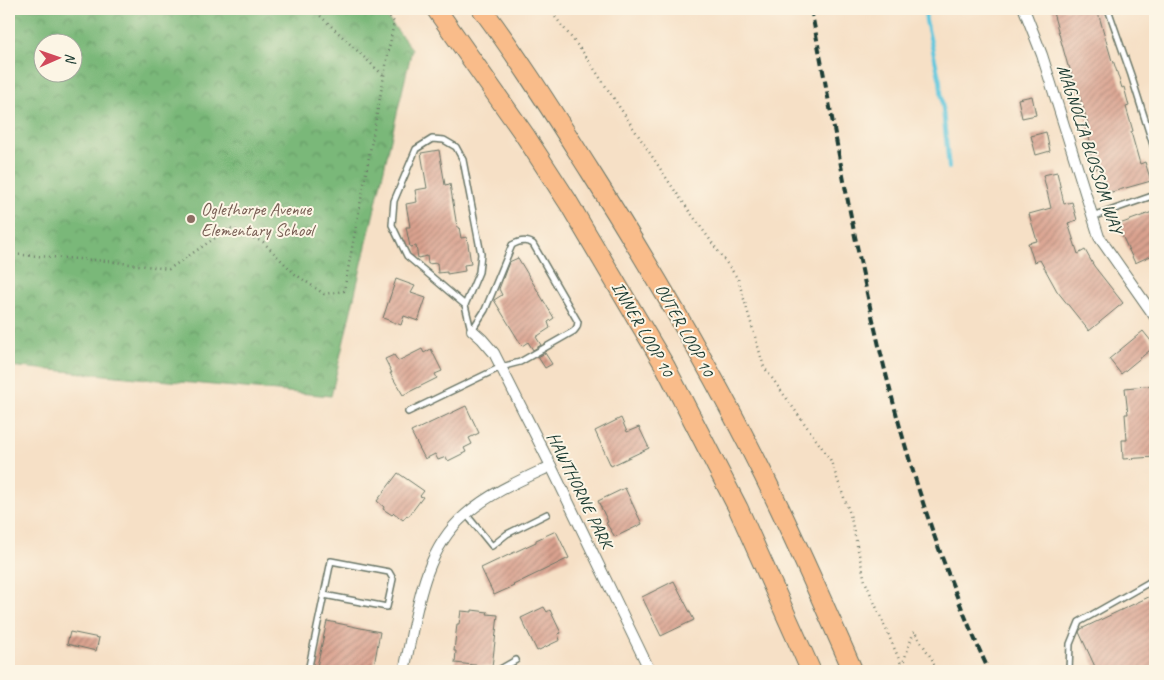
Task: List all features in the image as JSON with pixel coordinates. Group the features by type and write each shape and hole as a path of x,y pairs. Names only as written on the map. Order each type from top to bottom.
{"highway":[{"name":"INNER LOOP 10","path":"436,9 563,195 665,366 738,508 811,671"},
{"name":"OUTER LOOP 10","path":"482,9 541,94 667,296 734,417 779,506 853,671"}],"street":[{"name":"MAGNOLIA BLOSSOM WAY","path":"1024,9 1042,55 1099,237 1155,317"},
{"name":"HAWTHORNE PARK","path":"472,330 494,353 650,671"},
{"path":"404,671 424,583 432,559 451,529 466,514 501,490 550,466"}],"lane":[{"path":"1108,9 1155,151"},
{"path":"465,305 479,272 481,254 463,160 456,147 444,140 432,139 416,149 394,201 392,226 407,256 465,305 472,330"},
{"path":"1092,217 1155,195"},
{"path":"408,412 501,367 520,362 574,331 578,322 533,244 528,241 512,245 485,310 472,330"},
{"path":"466,514 492,546 506,534 547,514"},
{"path":"308,671 331,561 389,572 392,579 386,607 324,595"},
{"path":"1069,671 1070,644 1080,622 1148,583 1155,577"},
{"path":"497,671 516,660"}],"path":[{"path":"313,9 384,76"},
{"path":"9,254 107,261 169,269 230,228 263,242 295,274 324,294 344,291 394,22 384,9"},
{"path":"549,9 584,56 675,191 738,279 764,366 830,459 850,514 865,581 902,666 914,631 932,659 936,671"}],"green space":[{"name":"Oglethorpe Avenue Elementary School","path":"9,9 380,9 412,49 331,396 9,366"}],"building":[{"path":"1052,9 1097,9 1112,61 1122,88 1124,87 1129,106 1126,107 1133,131 1131,132 1140,164 1145,162 1151,181 1108,193 1101,168 1096,169 1090,151 1093,150 1085,125 1088,124 1068,66"},
{"path":"1032,96 1036,115 1022,118 1018,99"},
{"path":"1046,132 1050,151 1036,155 1031,136"},
{"path":"439,150 445,185 450,184 457,227 459,227 461,238 467,237 471,264 464,265 465,271 447,274 447,272 438,273 437,263 428,264 427,256 418,258 416,246 410,247 406,227 410,227 406,204 417,202 415,190 427,188 421,153"},
{"path":"1057,172 1064,204 1072,202 1077,220 1068,223 1078,254 1085,250 1094,266 1123,303 1089,331 1057,291 1040,260 1034,262 1028,243 1037,241 1029,214 1051,208 1043,175"},
{"path":"1155,211 1155,254 1135,263 1117,225"},
{"path":"518,258 554,318 548,322 550,328 536,337 541,345 533,350 528,342 522,346 494,300 502,295 499,289 509,262"},
{"path":"396,279 415,286 411,293 426,298 418,321 404,316 401,325 383,318"},
{"path":"1143,331 1155,346 1121,374 1109,359"},
{"path":"422,349 424,353 431,349 442,371 435,374 437,378 403,395 390,373 392,373 385,359 394,355 398,361"},
{"path":"545,353 552,364 545,368 538,357"},
{"path":"1155,385 1155,457 1123,459 1122,440 1127,440 1125,414 1128,414 1125,388"},
{"path":"466,406 479,433 469,438 472,444 464,448 466,452 448,461 446,457 438,460 435,454 425,459 411,432"},
{"path":"621,418 627,432 639,427 649,448 611,466 595,431"},
{"path":"398,473 424,491 420,496 423,497 408,517 407,515 403,520 394,513 392,515 383,509 384,507 377,501"},
{"path":"625,488 642,524 615,537 606,523 608,522 598,501"},
{"path":"556,531 569,558 494,595 481,568"},
{"path":"674,581 694,620 661,636 642,597"},
{"path":"1155,594 1155,671 1097,671 1079,632 1081,629"},
{"path":"544,607 547,612 550,610 561,633 558,634 560,640 537,651 521,618"},
{"path":"472,610 498,615 492,667 455,663 456,651 454,651 457,624 459,624 461,611 472,612"},
{"path":"327,621 380,632 373,671 316,671"},
{"path":"70,632 99,638 96,651 67,644"}],"waterway":[{"path":"925,9 940,81 949,168"}],"railway":[{"path":"811,9 847,198 889,386 909,459 945,567 989,671"}],"place":[{"name":"Oglethorpe Avenue Elementary School","path":"191,219"}]}
